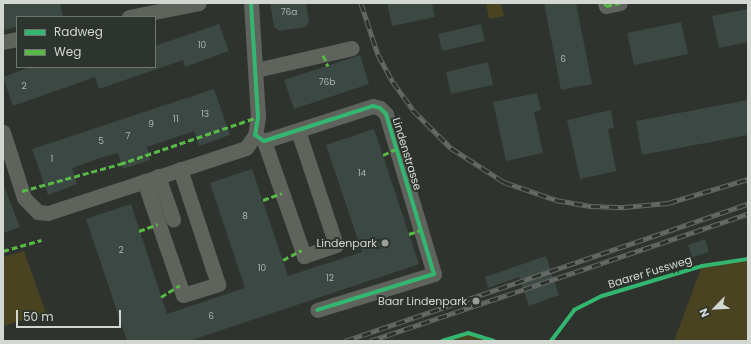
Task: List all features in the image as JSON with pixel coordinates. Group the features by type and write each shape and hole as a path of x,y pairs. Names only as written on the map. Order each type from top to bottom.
{"street":[{"path":"134,16 199,3"},
{"path":"251,3 260,138 304,256 336,245 298,131"},
{"path":"605,3 606,6 620,3"},
{"path":"3,42 16,39"},
{"path":"256,70 352,48"},
{"name":"Lindenstrasse","path":"260,138 298,131 373,106 380,108 386,114 434,274 317,310"},
{"path":"3,132 24,198 38,212 48,213 246,148 260,138"},
{"path":"144,181 183,295 218,284 180,169"},
{"path":"158,176 173,219"}],"shaded area":[{"path":"486,3 501,3 504,16 489,19"},
{"path":"24,251 46,313 3,326 3,257"},
{"path":"748,259 748,341 674,341 702,266"},
{"path":"468,333 473,333 494,341 442,341"}],"building":[{"path":"3,3 60,3 63,16 16,16 16,27 3,30"},
{"path":"270,3 306,3 309,21 306,27 279,31 274,27"},
{"path":"387,3 432,3 435,17 392,26"},
{"path":"544,3 576,3 592,84 561,90"},
{"path":"748,9 748,42 719,48 712,16"},
{"path":"681,22 688,54 634,65 627,33"},
{"path":"219,24 229,51 185,67 183,60 99,89 95,77 13,106 3,77 27,68 156,68 156,46"},
{"path":"481,24 485,41 442,51 438,34"},
{"path":"360,55 369,84 294,109 284,80"},
{"path":"488,62 493,85 451,94 446,72"},
{"path":"214,89 230,135 199,146 194,131 147,147 150,160 123,169 118,153 103,157 72,168 77,184 48,195 32,149"},
{"path":"537,93 541,110 534,112 543,153 506,161 493,102"},
{"path":"748,100 748,135 642,155 636,121"},
{"path":"611,110 614,128 608,129 616,171 580,179 567,120"},
{"path":"374,129 419,264 189,341 127,341 86,219 131,204 167,314 245,288 210,183 252,169 288,276 362,252 326,145"},
{"path":"3,184 20,227 3,233"},
{"path":"705,239 709,252 692,257 688,245"},
{"path":"546,256 559,295 529,306 519,277 488,288 485,277"}],"railway":[{"path":"361,3 378,54 393,82 413,110 451,148 504,182 556,200 591,206 624,207 668,203 748,179"},
{"path":"345,341 748,204"},
{"path":"370,341 748,214"}],"marked path":[{"path":"605,3 606,6 620,3"},
{"path":"323,55 328,66"},
{"path":"22,191 120,164 258,117"},
{"path":"383,155 396,149"},
{"path":"263,200 282,193"},
{"path":"139,231 158,224"},
{"path":"409,234 421,230"},
{"path":"3,251 41,240"},
{"path":"283,260 302,250"},
{"path":"161,297 180,285"}],"cycle path":[{"path":"251,3 258,117 255,135 264,141 373,106 380,108 386,114 434,274 317,310"},
{"name":"Baarer Fussweg","path":"551,341 574,310 602,296 702,266 748,259"},
{"path":"442,341 468,333 494,341"}],"place":[{"name":"Lindenpark","path":"385,243"},
{"name":"Baar Lindenpark","path":"476,301"}]}
